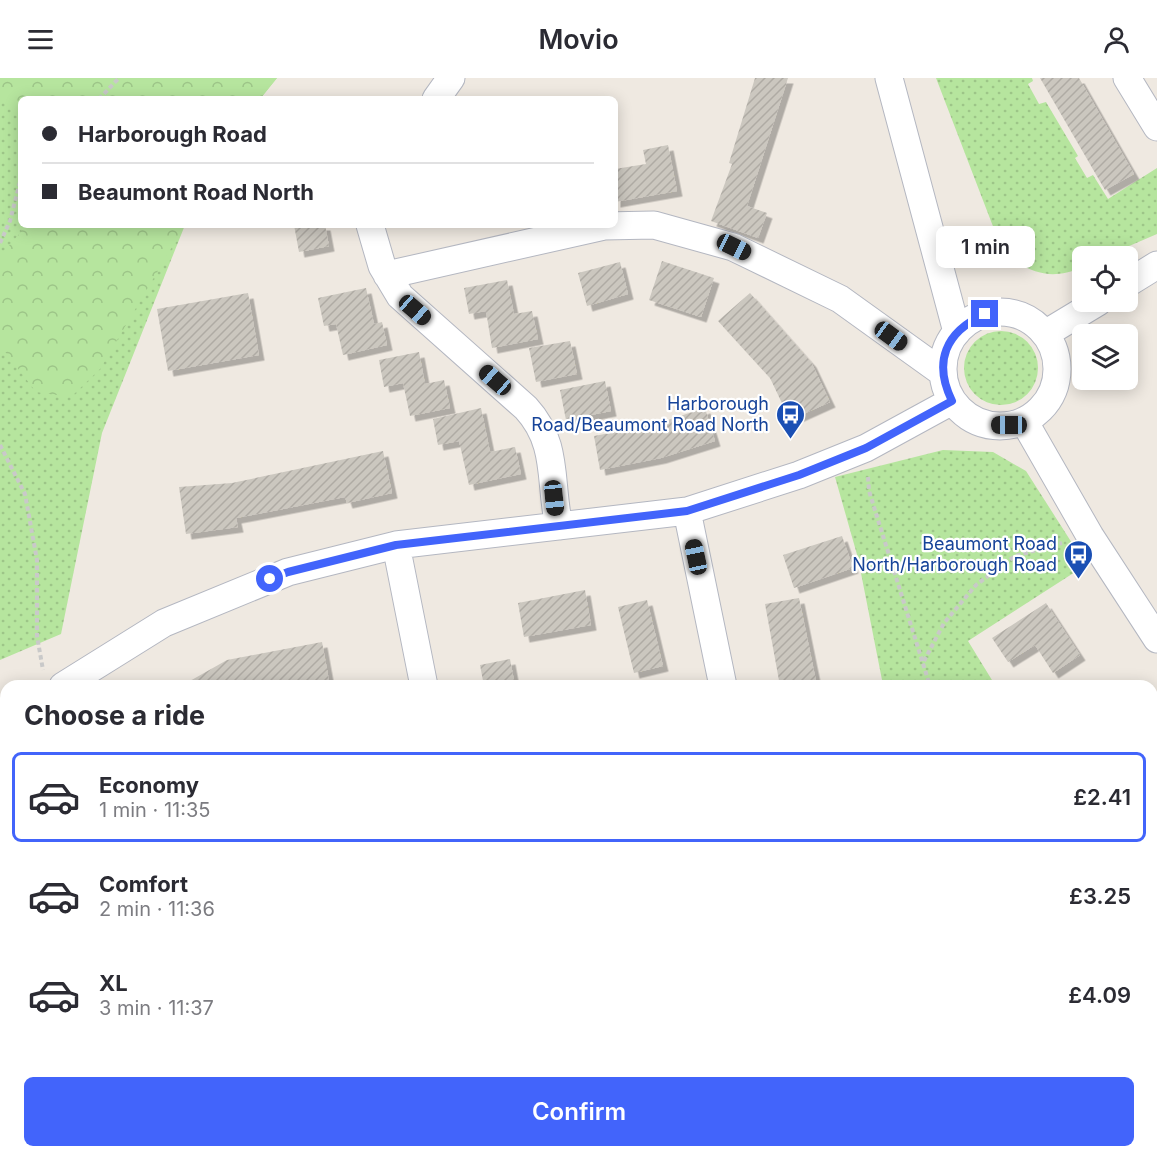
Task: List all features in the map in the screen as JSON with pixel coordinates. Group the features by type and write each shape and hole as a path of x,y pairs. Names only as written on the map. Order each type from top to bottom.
{"street":[{"path":"438,96 452,78"},
{"path":"889,78 957,332"},
{"path":"1127,78 1157,127"},
{"path":"618,226 654,225 734,247 840,299 943,373"},
{"path":"371,228 387,275 400,296 541,424 549,446 559,526"},
{"path":"387,275 595,228"},
{"path":"1138,277 1157,265"},
{"path":"1001,312 1018,315 1033,322 1045,334 1055,357 1056,382 1049,398 1038,411 1024,420 1009,425 977,422 963,413 952,401 943,373 946,351 957,332 977,318 1001,312"},
{"path":"1045,334 1081,312"},
{"path":"55,680 164,622 288,572 396,545 687,511 799,475 866,448 952,401"},
{"path":"1024,420 1090,536 1157,639"},
{"path":"687,511 722,680"},
{"path":"396,545 423,680"}],"path":[{"path":"102,96 118,78"},
{"path":"0,243 10,221 18,190"},
{"path":"0,445 25,494 37,560 37,636 41,665 55,680"},
{"path":"866,448 869,491 928,680"},
{"path":"923,662 944,624 976,585 1015,556 1090,536"}],"green space":[{"path":"0,78 277,78 262,96 18,96 18,228 184,228 102,433 61,634 0,660"},
{"path":"0,78 277,78 262,96 18,96 18,111 0,100"},
{"path":"936,78 1032,78 1033,81 1028,84 1039,104 1046,102 1078,156 1075,158 1087,178 1093,175 1108,199 1157,168 1157,234 1129,246 1072,246 1072,271 1061,274 1033,270 1004,255"},
{"path":"22,228 183,228 100,369 71,397 36,392 0,345 0,256"},
{"path":"1001,331 1015,334 1027,342 1035,354 1038,368 1035,382 1027,394 1015,402 1001,405 987,402 975,394 967,382 964,368 967,354 975,342 987,334"},
{"path":"943,450 993,452 1026,471 1086,565 968,641 992,680 882,680 858,558 835,477"}],"building":[{"path":"755,78 788,78 747,206 767,213 758,238 711,221 732,164 729,163"},
{"path":"1040,78 1079,78 1134,174 1105,190"},
{"path":"668,145 677,191 618,201 618,169 646,164 643,150"},
{"path":"295,228 326,228 329,246 299,252"},
{"path":"662,261 714,278 701,317 649,300"},
{"path":"620,262 628,294 587,306 578,273"},
{"path":"507,280 514,314 532,311 538,339 492,348 486,311 469,314 464,288"},
{"path":"366,288 374,324 382,322 387,345 343,355 336,324 324,326 318,298"},
{"path":"248,293 259,355 168,371 157,309"},
{"path":"750,293 811,362 830,402 790,420 770,378 718,321"},
{"path":"570,341 577,374 536,382 529,348"},
{"path":"419,352 425,384 444,380 450,408 410,416 403,383 384,387 379,360"},
{"path":"605,381 611,411 566,420 560,390"},
{"path":"481,408 490,452 515,447 521,474 469,485 459,441 438,445 433,419"},
{"path":"705,408 715,441 661,458 600,470 594,436 652,425"},
{"path":"383,451 392,493 347,503 345,497 236,518 238,527 186,534 179,487 232,483"},
{"path":"842,536 853,568 794,588 783,555"},
{"path":"585,590 591,625 524,637 518,603"},
{"path":"799,598 816,680 779,680 765,604"},
{"path":"647,600 663,666 634,673 618,607"},
{"path":"1046,603 1080,655 1053,673 1035,645 1008,662 992,638"},
{"path":"322,642 329,680 192,680 227,660"},
{"path":"510,659 514,680 483,680 480,665"}],"place":[{"name":"Harborough Road/Beaumont Road North","path":"790,440"},
{"name":"Beaumont Road North/Harborough Road","path":"1078,580"}],"route":[{"path":"270,579 288,572 396,545 687,511 799,475 866,448 952,401 943,373 944,358 949,344 957,332 969,321 985,314"}]}
